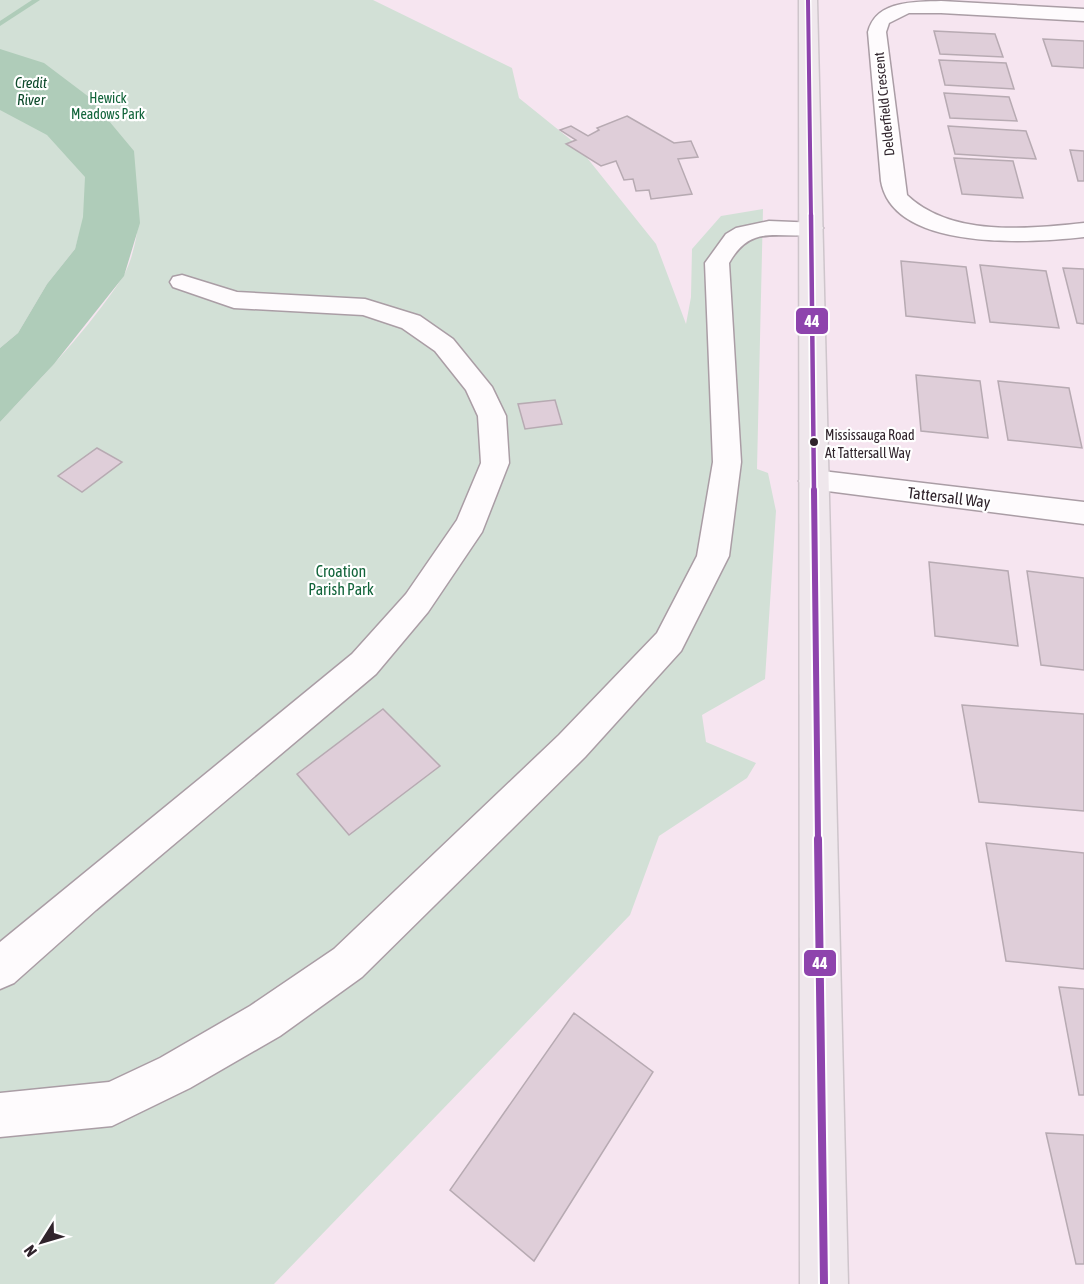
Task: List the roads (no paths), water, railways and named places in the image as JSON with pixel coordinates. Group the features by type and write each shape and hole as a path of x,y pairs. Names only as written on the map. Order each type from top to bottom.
{"main road":[{"path":"808,0 824,1284"}],"street":[{"name":"Delderfield Crescent","path":"1084,15 941,7 906,8 880,20 877,32 891,181 896,198 912,212 953,228 1015,233 1084,230"},
{"path":"0,1115 112,1104 175,1073 265,1021 348,963 572,746 669,642 713,556 727,462 717,263 725,246 739,234 763,228 811,228"},
{"path":"0,969 82,897 364,664 417,603 471,524 495,463 492,416 478,387 444,345 411,322 365,307 234,300 182,282"},
{"name":"Tattersall Way","path":"814,481 1084,513"}],"water":[{"name":"Credit River","path":"0,49 44,63 89,97 134,151 140,223 124,276 54,364 0,422 0,348 18,333 47,284 75,249 83,217 85,177 47,135 0,110"}],"waterway":[{"path":"0,24 37,0"}],"place":[{"name":"Mississauga Road At Tattersall Way","path":"814,442"}],"park label":[{"name":"Hewick Meadows Park","path":"108,106"},
{"name":"Croation Parish Park","path":"341,580"}]}
